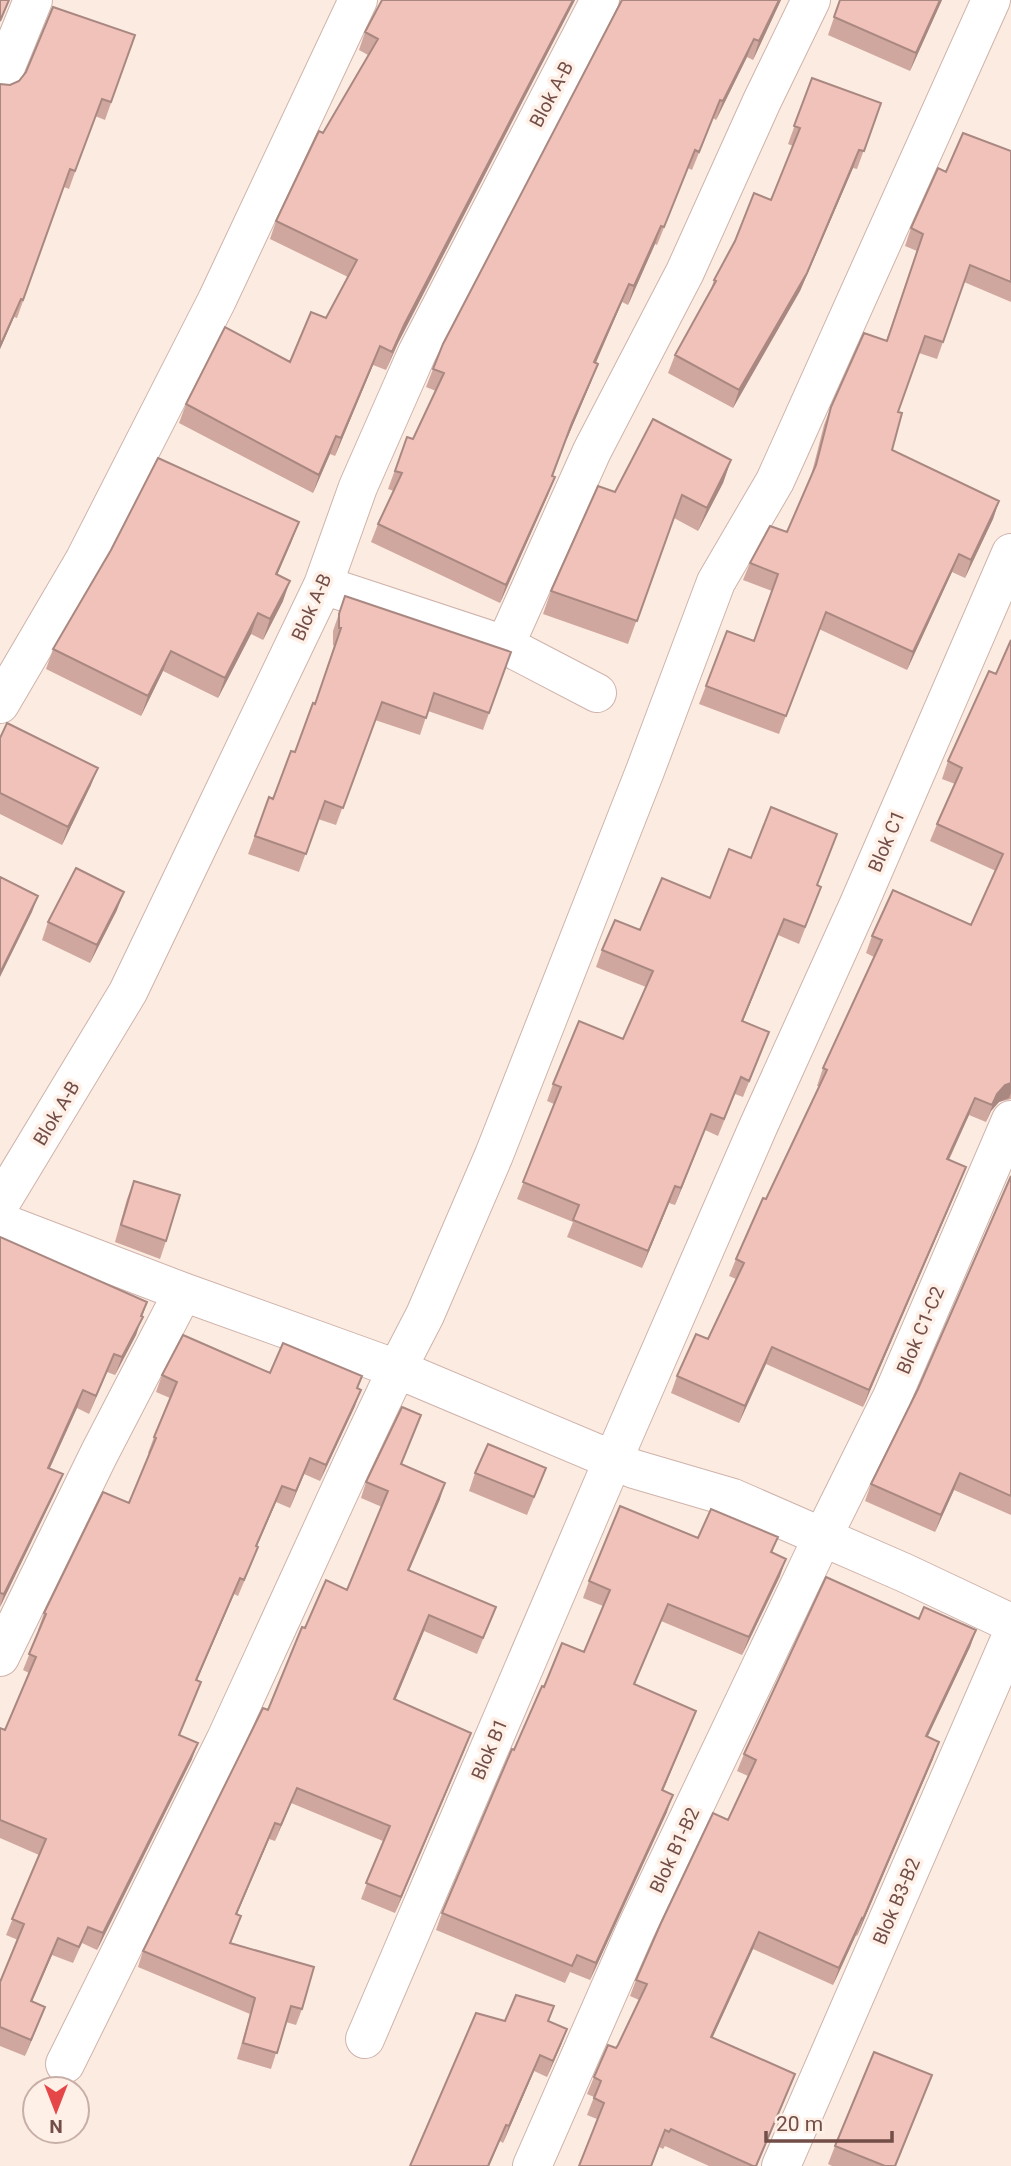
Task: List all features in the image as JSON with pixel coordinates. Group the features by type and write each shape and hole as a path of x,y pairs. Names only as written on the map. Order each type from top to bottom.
{"street":[{"path":"0,81 33,0"},
{"path":"0,704 85,559 216,300 358,0"},
{"name":"Blok A-B","path":"0,1204 128,992 323,585 358,488 417,353 600,0"},
{"path":"505,645 592,451 685,272 811,0"},
{"path":"65,2064 226,1739 397,1369 425,1315 494,1155 716,582 775,481 991,0"},
{"name":"Blok C1","path":"613,1460 1011,553"},
{"path":"323,585 505,645 597,693"},
{"name":"Blok C1-C2","path":"823,1536 892,1398 1011,1121"},
{"path":"0,1222 397,1369 634,1469 733,1498 823,1536 1011,1623"},
{"path":"0,1657 99,1454 183,1292"},
{"name":"Blok B1","path":"365,2039 613,1460"},
{"name":"Blok B1-B2","path":"532,2166 635,1931 823,1536"},
{"name":"Blok B3-B2","path":"781,2166 1011,1637"}],"building":[{"path":"0,0 9,0 0,21"},
{"path":"382,0 573,0 392,352 380,346 341,438 336,436 319,475 186,404 225,327 290,362 311,312 326,318 357,260 276,221 319,131 323,133 378,39 365,32"},
{"path":"622,0 779,0 759,41 754,39 723,101 720,100 699,152 695,150 664,227 661,226 634,286 629,284 594,362 598,364 572,423 552,476 555,477 506,585 378,524 402,473 395,471 407,437 413,439 444,373 433,369 443,344"},
{"path":"840,0 940,0 916,53 834,17"},
{"path":"53,7 135,35 111,102 102,99 75,171 70,169 23,300 21,299 0,346 0,84 10,85 19,81 26,72"},
{"path":"812,78 881,103 864,151 859,150 807,273 739,390 675,355 716,281 714,280 735,241 754,193 771,200 800,128 794,126"},
{"path":"963,133 1011,151 1011,282 970,265 943,342 925,336 898,412 902,413 892,450 999,501 971,560 959,554 913,652 826,612 786,716 706,686 727,631 754,641 778,574 750,563 770,526 787,532 816,465 831,407 864,333 887,341 923,234 911,228 938,168 946,172"},
{"path":"653,419 731,460 707,508 682,495 637,621 551,591 598,486 615,492"},
{"path":"158,458 299,522 276,574 290,581 270,619 258,613 225,678 171,651 148,696 53,649 111,550"},
{"path":"345,596 511,652 489,713 434,693 426,718 382,702 343,808 325,801 306,854 255,836 269,797 273,799 291,751 295,752 313,703 315,704 341,628 339,614"},
{"path":"1011,640 1011,1083 1005,1085 997,1094 992,1105 975,1098 947,1159 966,1167 869,1390 772,1347 745,1406 677,1376 696,1334 708,1339 744,1263 736,1259 763,1198 766,1199 827,1070 823,1068 882,940 872,936 893,890 971,925 1003,854 937,824 962,768 948,761 989,671 996,674"},
{"path":"7,723 98,768 68,827 0,793 0,738"},
{"path":"771,807 837,834 817,885 821,887 805,927 784,919 742,1021 769,1032 749,1081 741,1077 724,1119 711,1114 681,1188 675,1186 648,1251 573,1220 579,1205 523,1182 561,1087 553,1084 579,1021 623,1039 653,971 602,950 615,920 640,930 662,878 710,898 729,849 751,858"},
{"path":"76,868 124,892 97,945 48,922"},
{"path":"0,877 38,896 0,973"},
{"path":"1011,1176 1011,1496 960,1473 941,1515 871,1484 918,1389"},
{"path":"134,1181 180,1195 166,1241 121,1225"},
{"path":"0,1237 147,1302 141,1316 143,1317 122,1357 114,1354 96,1396 83,1390 48,1468 63,1474 4,1594 0,1593"},
{"path":"183,1335 270,1373 283,1343 362,1376 357,1388 361,1390 326,1465 310,1458 296,1491 282,1486 244,1580 240,1578 196,1680 201,1682 179,1735 198,1743 103,1933 88,1927 79,1947 58,1938 31,2001 45,2007 31,2040 0,2027 0,1982 24,1924 12,1919 46,1839 0,1820 0,1728 5,1730 36,1657 29,1654 46,1614 44,1613 103,1492 129,1503 177,1382 162,1375"},
{"path":"402,1407 421,1415 401,1464 445,1483 408,1570 496,1607 483,1638 429,1615 394,1699 471,1733 401,1897 366,1883 390,1826 297,1788 281,1825 275,1823 236,1914 241,1916 230,1943 314,1967 302,2009 291,2006 277,2053 243,2043 255,1998 143,1951 263,1708 268,1710 302,1627 305,1628 326,1580 347,1590 388,1491 366,1482"},
{"path":"488,1444 546,1468 534,1497 475,1473"},
{"path":"620,1506 698,1538 711,1509 778,1537 771,1552 786,1559 749,1637 668,1604 634,1684 696,1711 662,1790 673,1795 596,1963 577,1955 572,1966 442,1913 512,1749 514,1750 542,1686 544,1687 562,1643 584,1652 610,1590 589,1581"},
{"path":"826,1577 919,1619 924,1607 976,1630 926,1736 939,1742 863,1919 839,1968 759,1932 711,2037 795,2074 756,2166 671,2129 669,2132 665,2130 651,2166 579,2166 604,2103 594,2098 601,2081 594,2077 608,2045 616,2048 618,2045 647,1984 636,1980 713,1813 728,1820 756,1760 744,1754"},
{"path":"516,1995 554,2006 548,2021 567,2029 553,2061 540,2055 488,2166 410,2166 476,2013 505,2021"},
{"path":"874,2052 932,2075 895,2166 885,2166 835,2146"}]}
